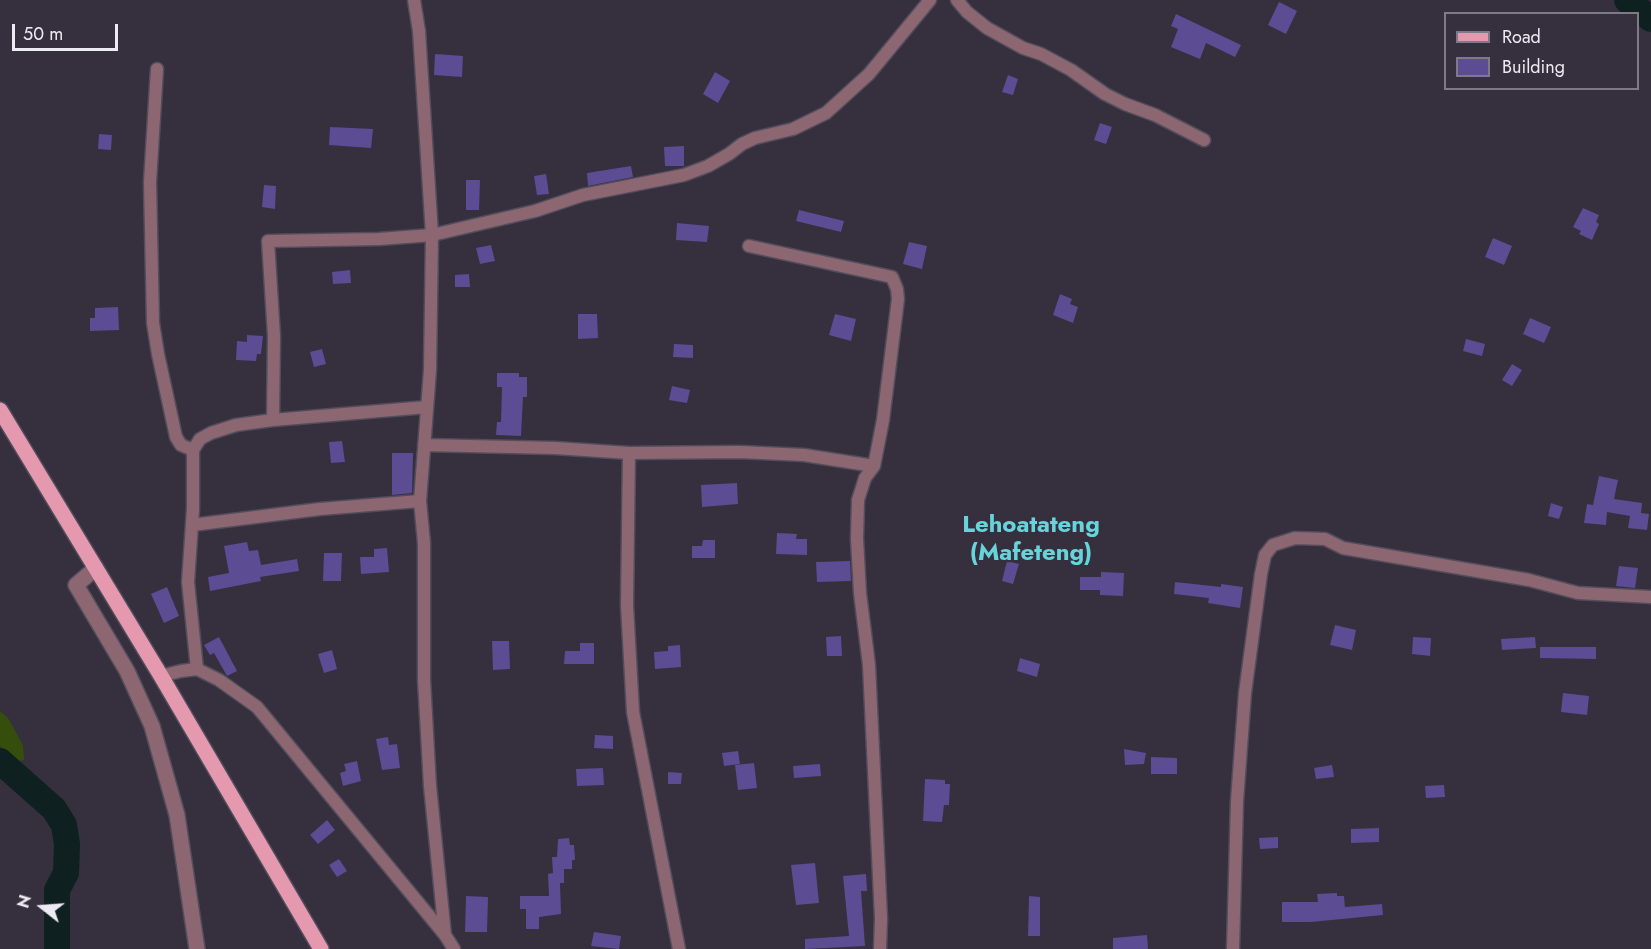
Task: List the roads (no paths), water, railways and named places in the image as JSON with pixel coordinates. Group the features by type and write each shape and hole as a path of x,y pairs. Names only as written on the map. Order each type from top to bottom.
{"main road":[{"path":"0,410 161,676 321,949"}],"street":[{"path":"414,0 419,31 432,235 430,370 420,501 424,543 424,680 429,775 445,936"},
{"path":"273,420 274,336 268,241 379,239 432,235 536,211 583,195 684,175 708,166 755,138 793,129 826,113 869,74 930,0"},
{"path":"957,0 967,12 987,28 1071,70 1105,94 1204,140"},
{"path":"157,69 150,182 153,323 176,437 181,445 192,450"},
{"path":"749,246 892,277 897,289 898,299 883,420 874,466 865,478 858,501 857,539 860,593 869,665 881,918 880,949"},
{"path":"197,669 188,582 194,482 192,450 200,439 236,425 427,408"},
{"path":"424,445 555,448 628,453 740,452 793,455 874,466"},
{"path":"628,453 627,605 633,712 679,949"},
{"path":"192,525 320,509 420,501"},
{"path":"1233,949 1237,801 1245,693 1261,574 1265,555 1273,545 1296,538 1325,539 1343,548 1529,580 1578,593 1651,597"},
{"path":"96,568 76,585 127,671 152,726 177,815 197,949"},
{"path":"161,676 197,669 219,680 257,707 454,949"}],"waterway":[{"path":"1627,0 1651,19"},
{"path":"0,761 54,809 64,825 67,844 66,873 57,890 57,949"}],"district":[{"name":"Lehoatateng (Mafeteng)","path":"1031,540"}]}
